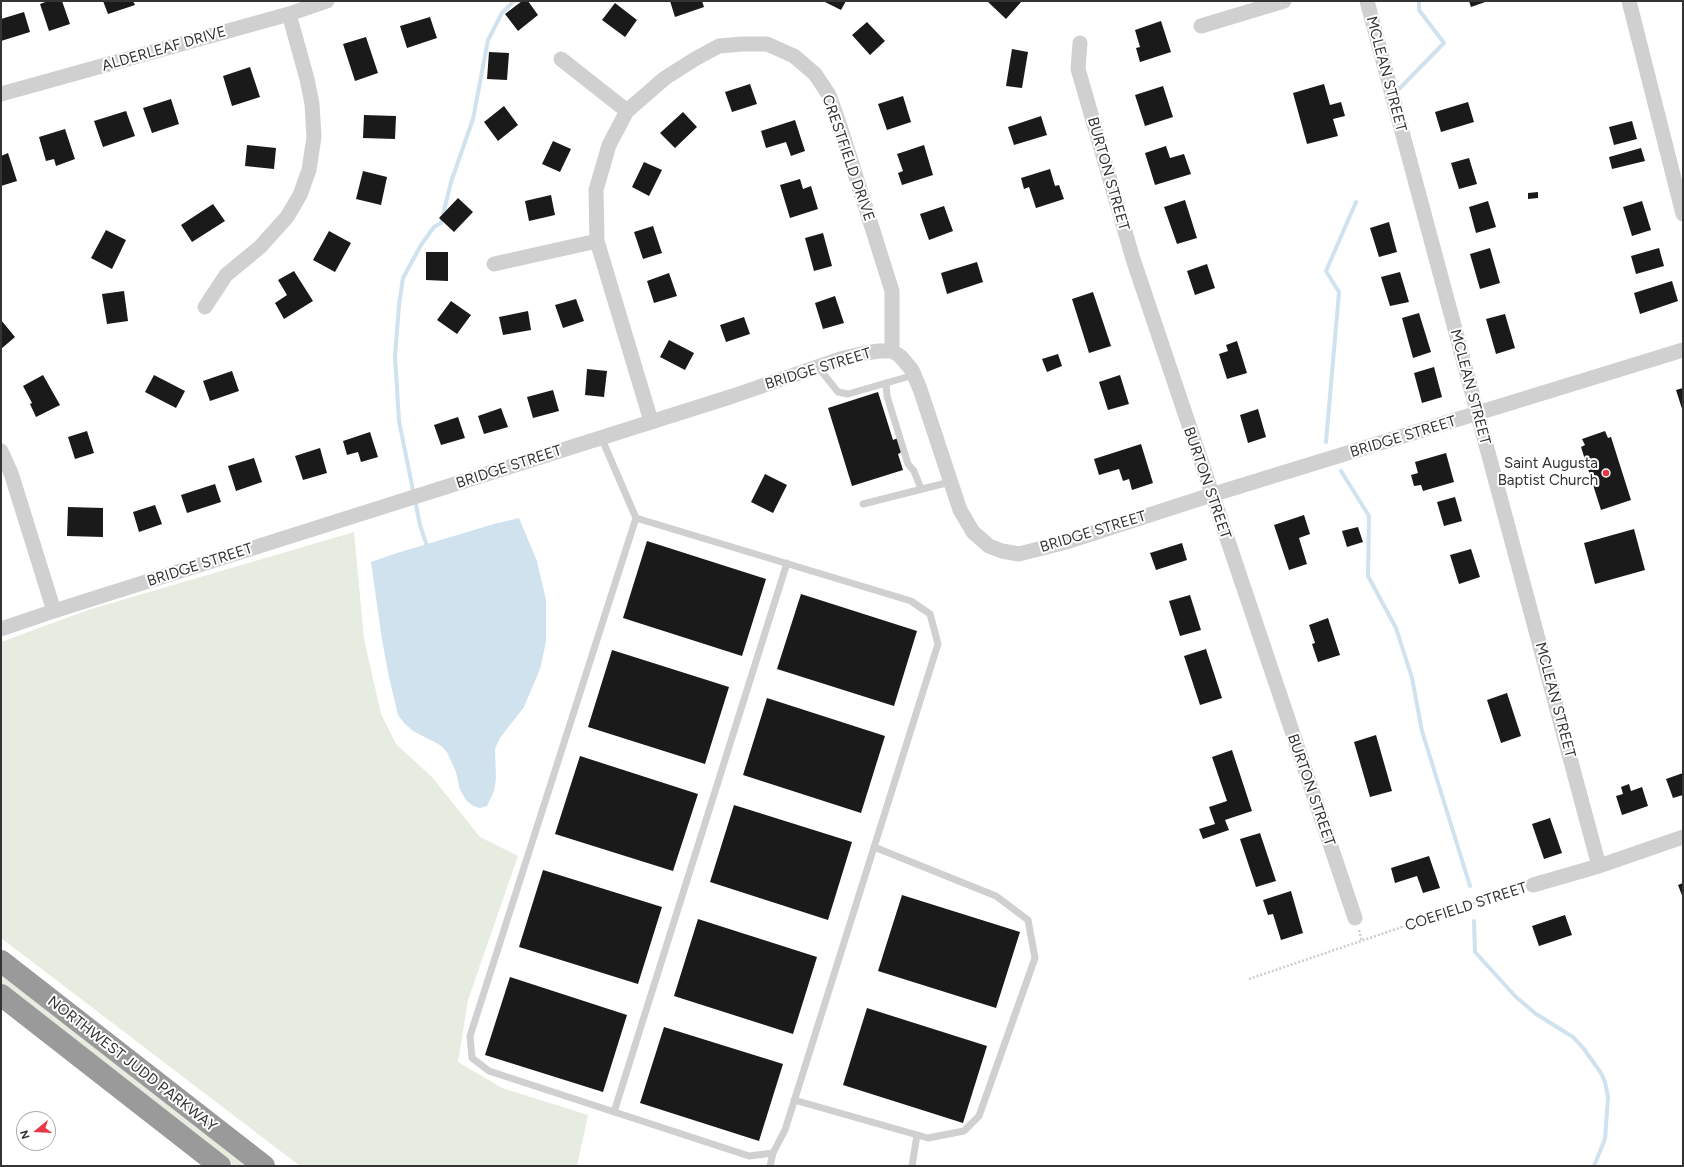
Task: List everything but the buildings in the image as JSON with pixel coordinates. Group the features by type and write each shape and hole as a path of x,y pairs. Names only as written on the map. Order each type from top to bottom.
{"highway":[{"name":"NORTHWEST JUDD PARKWAY","path":"1,961 264,1166"},
{"name":"NORTHWEST JUDD PARKWAY","path":"1,995 220,1166"}],"street":[{"name":"ALDERLEAF DRIVE","path":"1,94 289,14 327,1"},
{"path":"1201,26 1284,1"},
{"name":"MCLEAN STREET","path":"1367,1 1599,866"},
{"path":"1629,1 1683,214"},
{"path":"205,307 226,275 260,247 287,217 300,195 309,170 314,137 312,104 307,78 289,14"},
{"name":"BURTON STREET","path":"1080,43 1078,69 1133,259 1211,495 1355,918"},
{"name":"CRESTFIELD DRIVE","path":"651,421 597,241 596,190 609,145 627,111 665,78 719,46 767,44 794,56 815,74 829,95 892,291 892,351"},
{"path":"561,59 627,111"},
{"path":"494,264 597,241"},
{"name":"BRIDGE STREET","path":"1,630 54,611 865,353 892,351 900,356 912,370 922,395 960,510 973,532 989,546 1002,551 1019,554 1066,542 1211,495 1683,350"},
{"path":"1,451 11,473 54,611"},
{"name":"COEFIELD STREET","path":"1533,885 1599,866 1683,837"}],"lane":[{"path":"818,367 838,392 848,394 914,375"},
{"path":"886,382 887,396 906,457 921,489"},
{"path":"600,437 636,518 470,1036 472,1058 489,1071 749,1156 773,1153"},
{"path":"863,504 950,482"},
{"path":"636,518 911,601 930,614 938,644 785,1130 773,1153 770,1166"},
{"path":"614,1112 787,563"},
{"path":"794,1100 917,1136 928,1138 964,1131 979,1116 1035,958 1028,920 996,896 874,847"},
{"path":"912,1166 917,1136"}],"path":[{"name":"COEFIELD STREET","path":"1249,979 1461,907 1533,885"}],"shaded area":[{"path":"354,532 364,639 381,714 396,744 432,777 480,837 518,856 468,1000 458,1062 502,1088 588,1115 577,1166 300,1166 1,938 1,642 88,610"},
{"path":"1,973 250,1166 234,1166 1,984"}],"water":[{"path":"519,518 537,561 546,600 546,642 540,669 524,707 500,738 495,749 496,779 494,791 487,806 480,808 473,806 466,800 460,790 456,772 447,752 440,745 413,731 398,715 382,640 371,562 494,524"}],"waterway":[{"path":"428,549 420,525 399,421 395,356 399,305 403,278 421,245 434,227 441,223 451,182 473,119 488,40 502,13 514,1"},
{"path":"1399,89 1444,43 1419,10 1419,1"},
{"path":"1326,442 1339,292 1326,271 1356,202"},
{"path":"1341,471 1369,516 1368,576 1396,628 1412,678 1422,731 1470,886"},
{"path":"1474,921 1475,952 1516,997 1536,1014 1573,1037 1584,1049 1601,1073 1605,1082 1608,1097 1605,1139 1594,1166"}],"place":[{"name":"Saint Augusta Baptist Church","path":"1606,473"}]}
